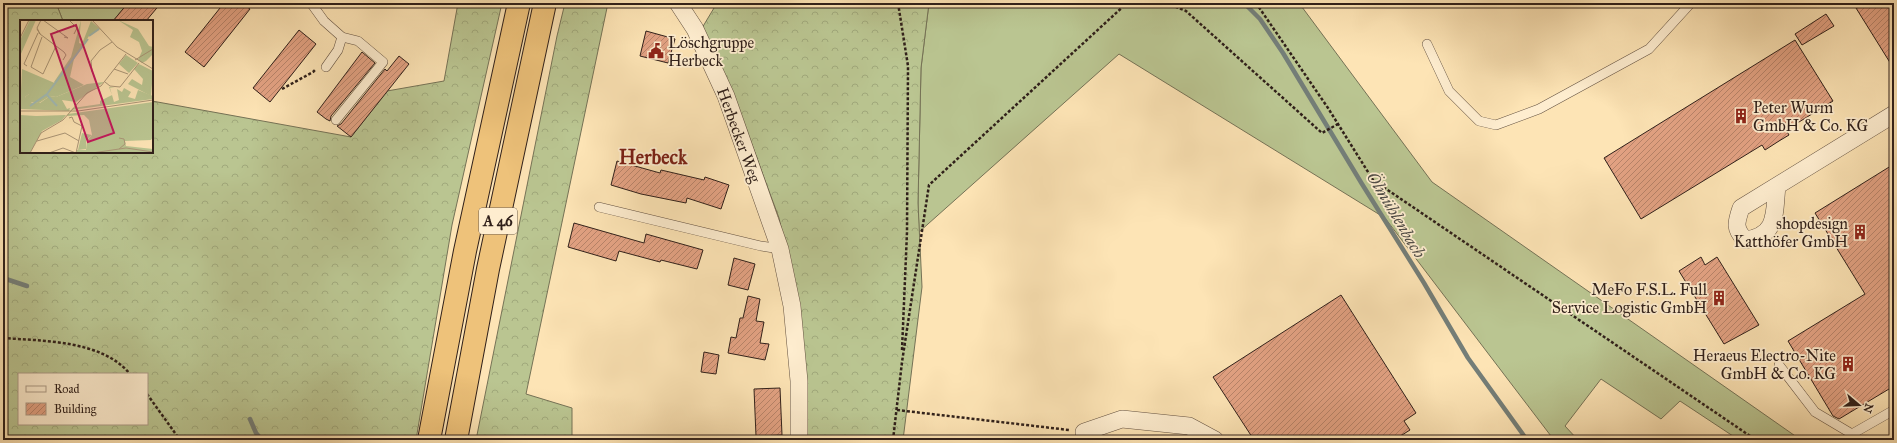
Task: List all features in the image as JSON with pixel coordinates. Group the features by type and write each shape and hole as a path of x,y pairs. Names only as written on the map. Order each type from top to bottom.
{"highway":[{"name":"A 46","path":"429,440 465,251 519,3"},
{"name":"A 46","path":"456,440 490,261 546,3"}],"street":[{"name":"Herbecker Weg","path":"678,3 695,29 726,96 780,249 792,306 799,381 799,440"},
{"path":"1777,186 1894,114"},
{"path":"1084,432 1122,419 1189,426 1215,440"}],"lane":[{"path":"311,3 324,21 342,36 358,41 383,62 336,120"},
{"path":"1426,44 1449,91 1479,121 1496,125 1540,108 1649,48 1685,5"},
{"path":"326,67 338,50 342,36"},
{"path":"599,207 761,246 780,249"},
{"path":"1779,365 1815,412 1852,434 1894,410"}],"path":[{"path":"898,3 908,66 907,232 902,362"},
{"path":"893,440 902,362 925,221 929,185 1127,3"},
{"path":"1166,3 1186,11 1322,133 1338,124"},
{"path":"1256,3 1338,124 1373,180 1756,440"},
{"path":"282,89 313,72 319,65 326,67"},
{"path":"3,338 75,344 108,357 129,373"},
{"path":"148,395 180,440"},
{"path":"897,410 1084,432"}],"green space":[{"path":"3,3 56,3 63,20 20,20 20,153 153,153 153,101 351,137 387,91 444,81 458,3 502,3 452,225 416,440 3,440"},
{"path":"56,3 128,3 114,20 63,20"},
{"path":"565,3 608,3 526,394 572,408 572,440 476,440 557,36"},
{"path":"717,3 929,3 921,68 918,203 922,287 903,440 806,440 796,296 779,218 732,91 702,28"},
{"path":"929,3 1299,3 1432,182 1801,440 1739,440 1680,401 1661,419 1601,379 1565,426 1578,440 1554,440 1385,218 1119,54 919,232 918,203 921,68"}],"building":[{"path":"128,3 161,3 147,20 114,20"},
{"path":"224,3 242,3 250,9 204,67 185,52"},
{"path":"1863,3 1894,3 1894,69 1856,8"},
{"path":"1826,14 1834,26 1802,45 1795,34"},
{"path":"299,30 316,44 270,102 253,88"},
{"name":"Löschgruppe Herbeck","path":"646,31 675,39 668,63 640,56"},
{"name":"Peter Wurm GmbH & Co. KG","path":"1795,40 1833,101 1786,130 1789,135 1765,150 1762,145 1641,219 1604,158"},
{"path":"362,52 375,63 331,116 330,121 326,119 317,112"},
{"path":"399,56 409,64 351,137 337,126 341,124 385,69 387,71"},
{"path":"617,161 660,173 661,170 704,180 705,177 729,185 721,209 687,198 686,203 641,194 611,185"},
{"path":"1894,164 1894,386 1839,419 1833,416 1788,341 1865,294 1815,213"},
{"path":"574,223 644,243 646,234 703,250 697,269 661,260 660,262 619,251 616,261 568,247"},
{"name":"MeFo F.S.L. Full Service Logistic GmbH","path":"1701,257 1705,265 1717,257 1759,325 1724,344 1679,271"},
{"path":"734,258 755,264 748,290 728,285"},
{"path":"1341,295 1416,413 1404,421 1410,430 1394,440 1254,440 1213,377"},
{"path":"748,296 760,299 756,321 764,322 760,343 769,344 765,360 728,353 731,337 736,338 740,318 743,318"},
{"path":"704,352 719,355 716,374 701,372"},
{"path":"780,388 782,435 756,436 754,389"}],"waterway":[{"name":"Ölmühlenbach","path":"1244,3 1260,19 1283,53 1424,283 1468,358 1527,440"},
{"path":"3,278 27,286"},
{"path":"250,419 256,433 262,440"}],"place":[{"name":"Löschgruppe Herbeck","path":"656,51"},
{"name":"Peter Wurm GmbH & Co. KG","path":"1741,116"},
{"name":"shopdesign Katthöfer GmbH","path":"1860,232"},
{"name":"MeFo F.S.L. Full Service Logistic GmbH","path":"1719,298"},
{"name":"Heraeus Electro-Nite GmbH & Co. KG","path":"1848,364"}],"district":[{"name":"Herbeck","path":"653,157"}]}
